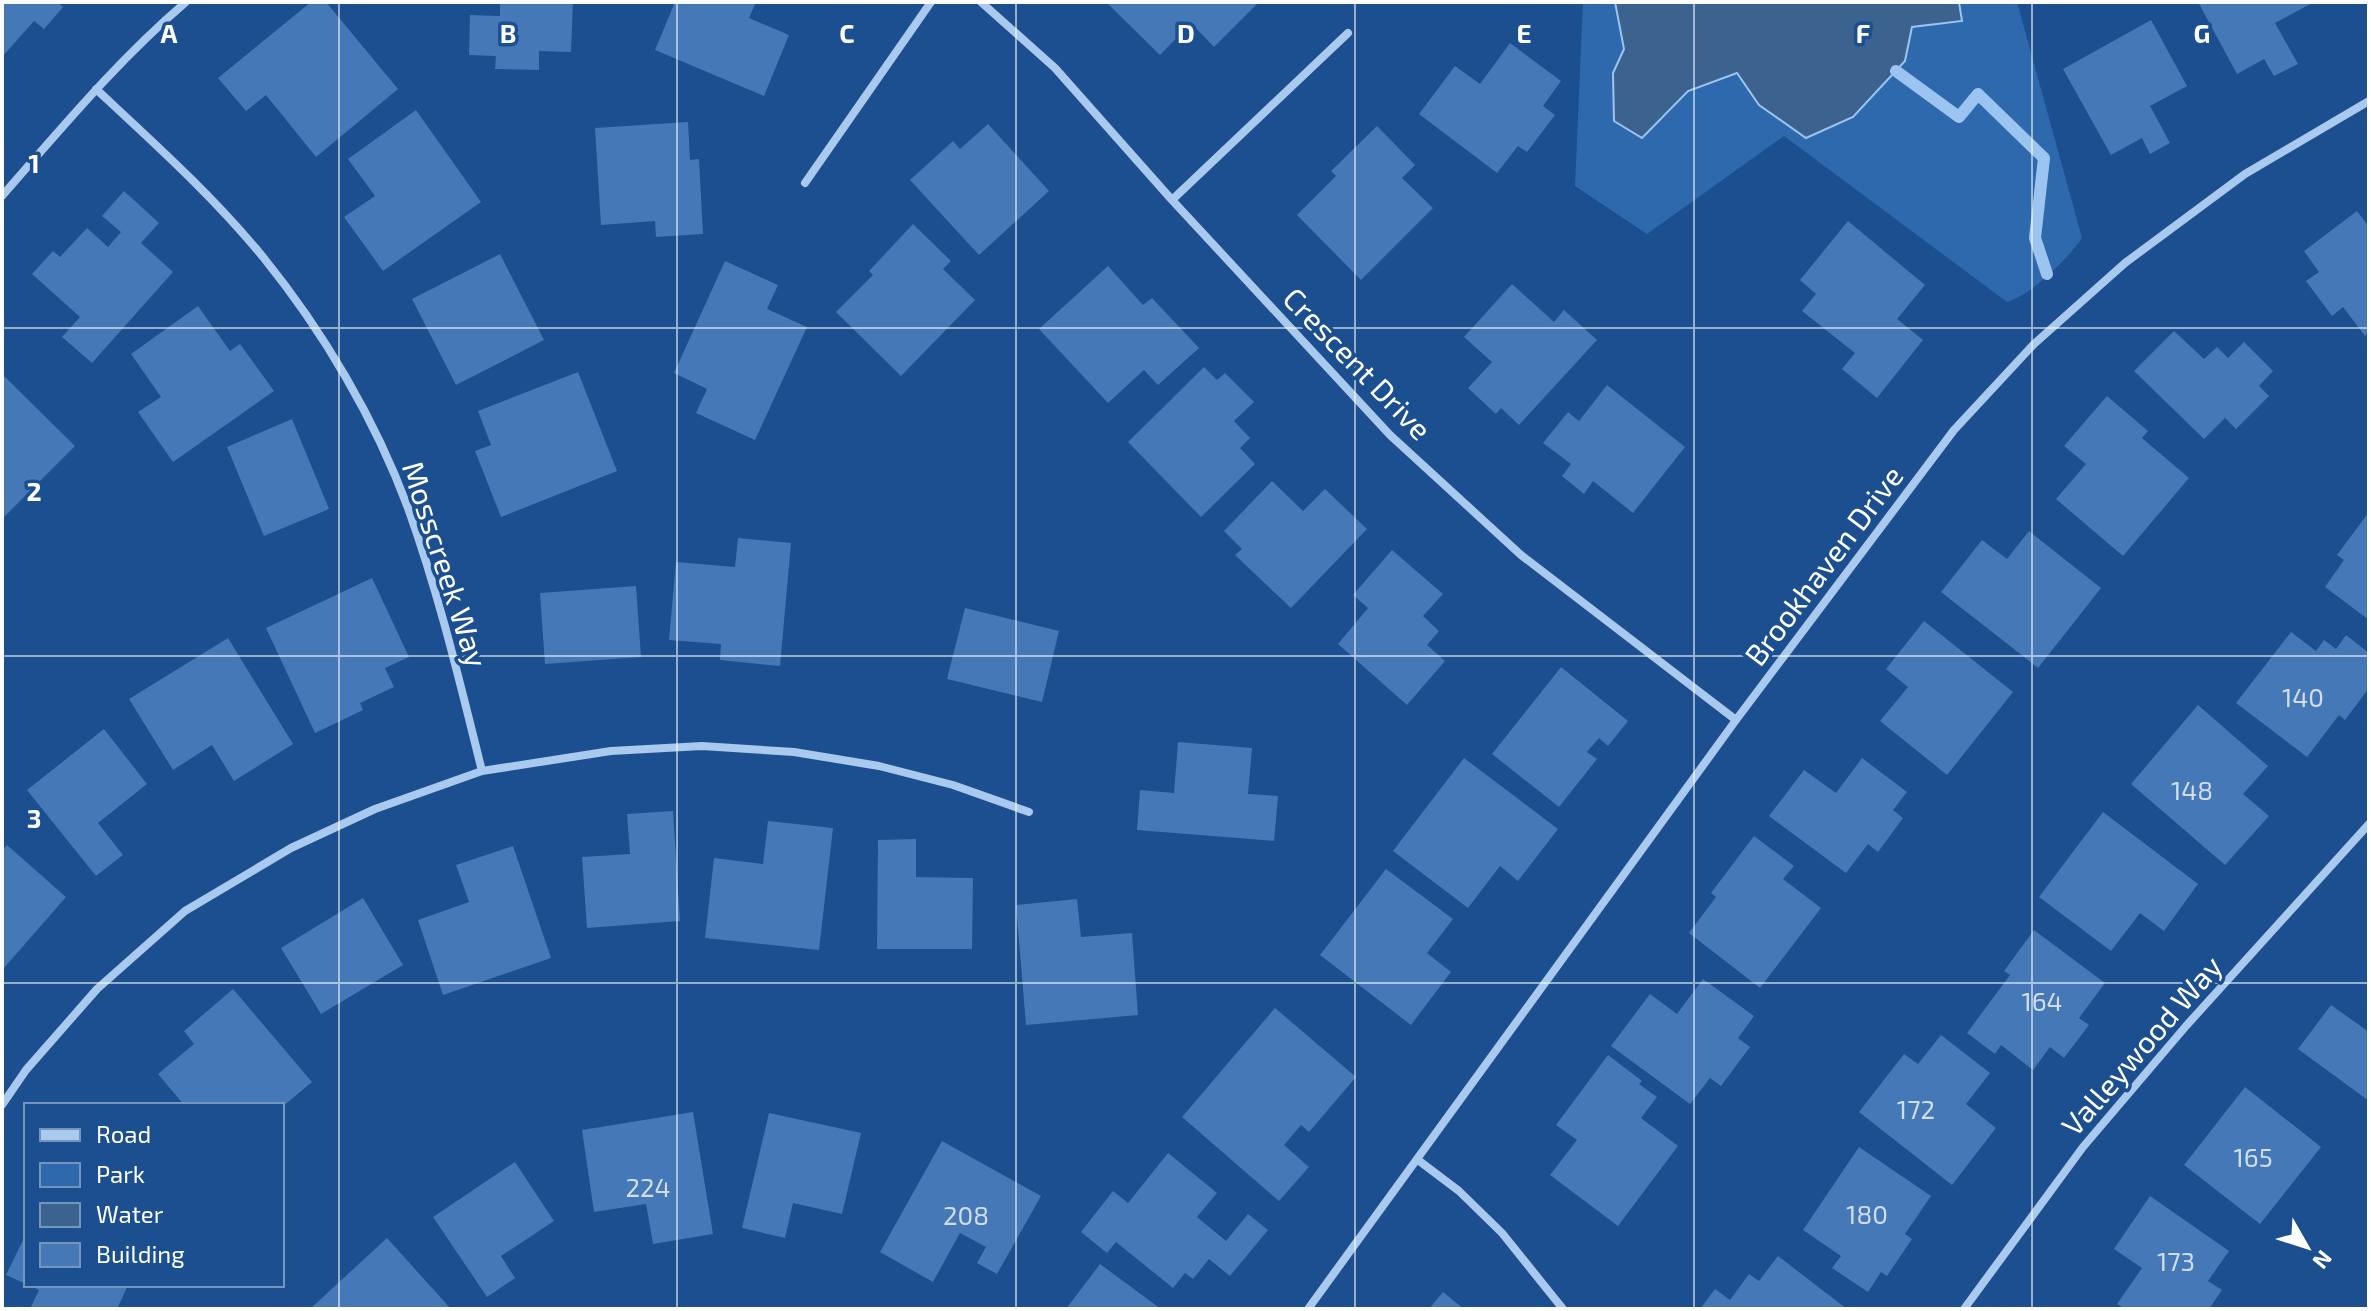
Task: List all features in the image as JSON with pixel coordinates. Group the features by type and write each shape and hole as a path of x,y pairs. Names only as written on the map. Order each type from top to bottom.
{"street":[{"path":"2,196 96,89 186,2"},
{"path":"805,183 931,2"},
{"name":"Crescent Drive","path":"981,2 1055,68 1172,200 1401,445 1521,555 1736,720"},
{"path":"1172,200 1348,33"},
{"name":"Mosscreek Way","path":"96,89 204,190 263,258 321,337 371,426 407,507 438,600 482,771"},
{"name":"Brookhaven Drive","path":"1308,1309 1736,720 1954,430 2034,344 2125,263 2245,174 2369,101"},
{"path":"2,1105 26,1070 97,989 185,911 291,848 375,809 482,771 611,751 702,746 794,752 879,766 953,785 1029,812"},
{"name":"Valleywood Way","path":"1964,1309 2083,1147 2186,1026 2369,824"},
{"path":"1418,1160 1459,1191 1502,1233 1563,1309"}],"green space":[{"path":"1583,2 2017,2 2082,238 2048,275 2027,292 2007,302 1784,136 1647,234 1575,186"}],"water":[{"path":"1615,2 1959,2 1962,21 1912,27 1905,61 1853,117 1806,138 1759,105 1737,73 1688,91 1642,138 1614,121 1613,73 1624,49"}],"building":[{"path":"2,2 57,2 63,7 44,29 34,21 2,57"},
{"path":"311,2 326,2 398,89 316,157 266,95 246,111 218,78"},
{"path":"500,2 573,2 571,52 539,51 539,70 495,69 496,56 469,55 470,15 500,16"},
{"path":"675,2 756,2 749,18 789,35 764,96 655,50"},
{"path":"1106,2 1259,2 1214,47 1191,23 1160,55"},
{"path":"2198,2 2314,2 2275,23 2298,64 2274,76 2264,59 2237,74"},
{"path":"2151,20 2187,86 2150,106 2170,143 2150,154 2142,138 2111,155 2063,69"},
{"path":"1510,43 1561,81 1543,106 1555,115 1527,152 1518,146 1497,173 1419,114 1455,66 1480,84"},
{"path":"416,110 481,202 383,271 344,217 375,196 348,159"},
{"path":"688,122 690,160 699,159 703,234 656,237 655,221 601,225 595,128"},
{"path":"988,124 1049,191 979,255 910,180 953,141 960,149"},
{"path":"1377,126 1415,165 1402,178 1433,208 1361,280 1297,215 1336,176 1331,171"},
{"path":"124,191 159,223 141,243 173,272 92,363 62,337 80,317 32,274 53,251 60,257 87,228 108,247 121,232 102,216"},
{"path":"2357,211 2369,227 2369,332 2365,336 2343,307 2332,316 2306,281 2319,272 2304,251"},
{"path":"1848,221 1925,285 1897,319 1923,340 1877,398 1842,369 1855,353 1802,311 1816,294 1800,280"},
{"path":"913,224 951,261 943,269 975,300 901,376 836,312 873,275 869,271"},
{"path":"500,254 544,340 456,385 412,299"},
{"path":"725,261 778,285 767,309 807,327 755,440 696,413 707,389 674,373"},
{"path":"1108,266 1143,305 1152,298 1199,348 1158,385 1144,370 1108,403 1039,329"},
{"path":"1512,284 1554,322 1564,310 1597,340 1519,425 1501,408 1496,414 1468,388 1492,362 1464,337"},
{"path":"198,306 230,351 240,344 274,391 173,462 138,412 161,397 131,354"},
{"path":"2174,331 2204,359 2217,347 2228,358 2244,342 2273,371 2259,386 2269,396 2236,429 2225,418 2204,439 2134,371"},
{"path":"1204,367 1217,380 1225,373 1254,402 1234,421 1250,438 1240,448 1255,464 1201,517 1128,442"},
{"path":"578,372 617,471 501,517 475,451 491,445 478,411"},
{"path":"2,374 75,446 2,519"},
{"path":"1607,385 1685,447 1633,513 1593,481 1584,494 1562,476 1571,464 1543,443 1568,412 1579,421"},
{"path":"2107,396 2148,431 2142,438 2189,478 2123,556 2056,499 2086,464 2064,446"},
{"path":"292,419 329,509 264,536 227,447"},
{"path":"1272,481 1303,511 1325,489 1367,529 1291,608 1235,555 1242,549 1224,531"},
{"path":"2369,512 2369,620 2325,587 2344,560 2337,555"},
{"path":"2029,531 2101,588 2038,668 1941,592 1982,540 2007,559"},
{"path":"738,538 791,543 780,666 720,660 721,644 669,640 676,562 735,567"},
{"path":"1392,550 1443,594 1423,616 1439,631 1427,645 1445,661 1407,705 1338,644 1368,608 1353,595"},
{"path":"372,578 409,657 385,668 394,687 360,703 363,710 315,733 266,628"},
{"path":"636,586 641,657 545,664 540,593"},
{"path":"965,608 1059,631 1042,702 947,679"},
{"path":"1924,621 2013,692 1947,775 1880,721 1908,687 1886,669"},
{"path":"2291,632 2316,651 2324,640 2336,649 2346,635 2369,653 2369,688 2345,720 2339,715 2307,757 2236,703"},
{"path":"228,638 293,744 234,781 212,745 173,770 129,699"},
{"path":"1561,667 1628,721 1608,746 1599,738 1587,752 1597,759 1559,807 1492,754"},
{"path":"2198,705 2268,766 2243,794 2269,816 2225,865 2131,784"},
{"path":"104,729 147,784 98,823 123,855 96,876 27,790"},
{"path":"1178,742 1252,748 1248,794 1278,796 1274,841 1137,830 1140,790 1174,793"},
{"path":"1464,758 1558,829 1518,881 1500,866 1468,908 1393,851"},
{"path":"1862,758 1907,792 1893,810 1903,818 1878,852 1868,844 1846,873 1769,816 1804,770 1836,793"},
{"path":"673,811 680,921 587,928 582,857 630,854 627,814"},
{"path":"2103,812 2198,884 2164,931 2140,913 2111,951 2039,897"},
{"path":"768,821 833,828 819,950 705,938 714,858 763,864"},
{"path":"1754,836 1794,866 1783,879 1821,908 1760,988 1689,933 1716,897 1711,893"},
{"path":"916,839 916,877 973,878 972,949 877,949 878,840"},
{"path":"7,845 66,897 4,968 2,850"},
{"path":"513,846 551,958 443,995 418,920 469,902 456,865"},
{"path":"1386,869 1453,919 1427,953 1451,972 1411,1025 1320,955"},
{"path":"363,898 403,965 321,1014 281,948"},
{"path":"1077,899 1081,937 1132,933 1138,1015 1026,1025 1016,905"},
{"path":"2034,930 2105,983 2079,1018 2089,1025 2064,1058 2050,1047 2033,1070 2001,1045 1995,1054 1967,1033 2010,975 2004,971"},
{"path":"1703,979 1754,1016 1738,1038 1750,1047 1721,1086 1710,1078 1690,1104 1611,1046 1650,994 1677,1014"},
{"path":"233,989 312,1082 284,1105 182,1103 158,1074 194,1044 184,1031"},
{"path":"2331,1005 2369,1032 2369,1101 2298,1049"},
{"path":"1275,1008 1356,1077 1309,1132 1301,1125 1284,1145 1309,1167 1279,1201 1182,1117"},
{"path":"1941,1035 1990,1073 1966,1104 1996,1128 1952,1185 1859,1112 1904,1054 1918,1064"},
{"path":"1608,1055 1657,1097 1641,1118 1678,1146 1618,1226 1550,1175 1577,1140 1556,1125"},
{"path":"2245,1087 2321,1147 2260,1224 2184,1165"},
{"path":"693,1112 713,1234 653,1244 646,1204 594,1212 582,1130"},
{"path":"769,1113 861,1133 842,1214 793,1203 785,1238 742,1228"},
{"path":"942,1141 1041,1196 997,1274 977,1263 986,1247 960,1233 933,1282 880,1252"},
{"path":"1859,1147 1931,1196 1905,1234 1912,1239 1887,1276 1881,1272 1868,1292 1832,1268 1841,1256 1803,1230"},
{"path":"1168,1153 1217,1193 1197,1217 1226,1241 1248,1214 1268,1230 1230,1276 1209,1259 1193,1279 1185,1273 1173,1288 1116,1242 1107,1253 1081,1232 1113,1191 1128,1203"},
{"path":"515,1162 554,1221 501,1256 515,1278 487,1297 433,1217"},
{"path":"2150,1196 2229,1251 2208,1281 2222,1290 2209,1309 2125,1309 2117,1304 2142,1268 2114,1249"},
{"path":"24,1238 24,1283 6,1275"},
{"path":"387,1238 451,1309 310,1309"},
{"path":"1778,1256 1847,1309 1700,1309 1715,1289 1730,1300 1749,1274 1759,1281"},
{"path":"1100,1264 1161,1309 1066,1309"},
{"path":"33,1287 127,1287 117,1309 30,1309 39,1290"},
{"path":"1443,1292 1464,1309 1429,1309"}],"waterway":[{"path":"1896,71 1959,117 1978,94 2044,158 2035,238 2047,274"}]}
